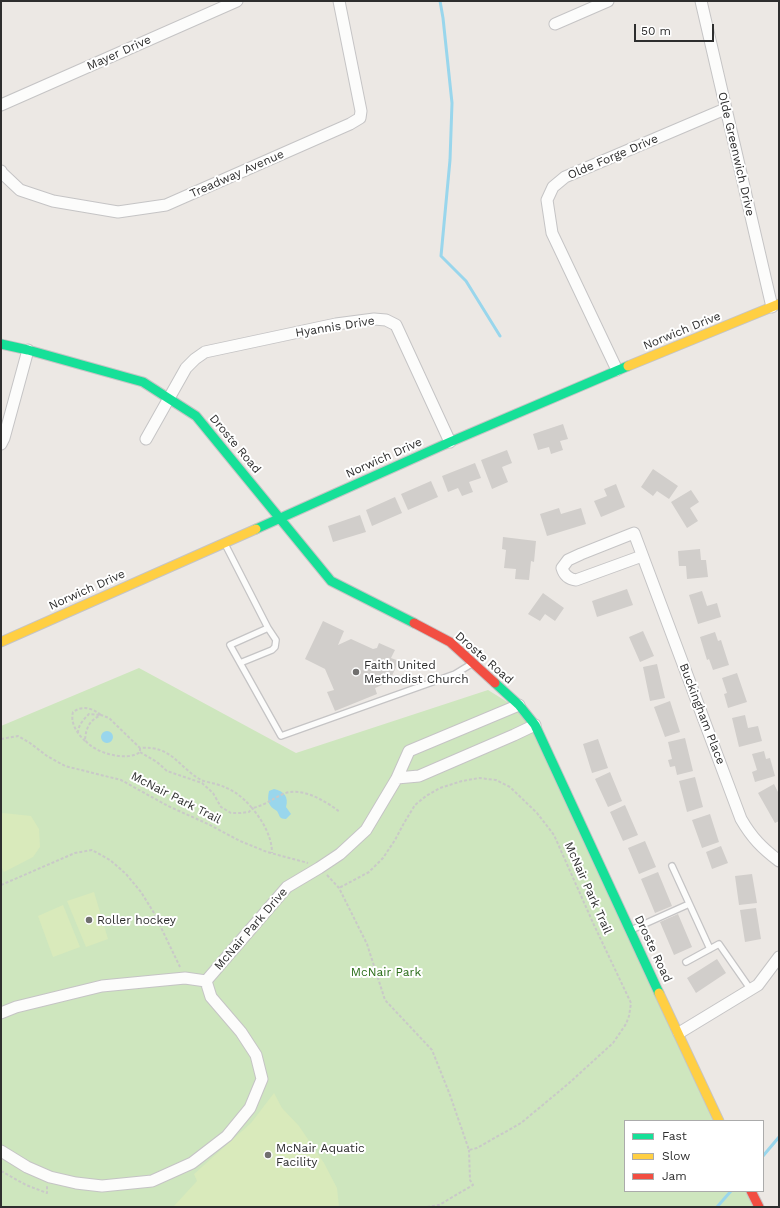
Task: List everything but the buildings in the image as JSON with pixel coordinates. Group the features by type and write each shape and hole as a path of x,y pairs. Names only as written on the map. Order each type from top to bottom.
{"street":[{"name":"Mayer Drive","path":"1,105 237,1"},
{"name":"Treadway Avenue","path":"1,171 20,190 53,201 118,212 166,205 350,124 360,118 361,111 339,1"},
{"path":"555,24 608,1"},
{"name":"Olde Greenwich Drive","path":"701,1 726,109 776,306"},
{"name":"Olde Forge Drive","path":"617,370 552,233 547,200 553,187 565,177 726,109"},
{"name":"Norwich Drive","path":"1,642 450,442 617,370 776,306"},
{"name":"Hyannis Drive","path":"146,439 168,397 186,368 194,359 205,352 336,324 374,319 386,320 396,325 450,442"},
{"name":"Droste Road","path":"1,344 143,382 196,416 331,581 450,642 519,705 535,725 719,1120"},
{"path":"1,444 4,438 28,350"},
{"name":"Buckingham Place","path":"642,556 576,580 571,580 564,574 562,568 568,560 634,533 741,819 750,835 766,851 779,861"},
{"name":"McNair Park Drive","path":"206,980 287,887 340,854 366,830 397,778 409,751 519,705"},
{"path":"397,778 419,776 535,725"},
{"path":"679,1033 752,990 765,977 779,957"},
{"name":"McNair Park Drive","path":"1,1013 16,1007 102,986 185,978 206,980"},
{"name":"McNair Park Drive","path":"1,1151 27,1167 46,1175 76,1183 102,1186 152,1181 192,1163 227,1136 250,1108 262,1079 256,1055 241,1032 210,997 206,980"},
{"path":"752,1192 759,1207"}],"lane":[{"path":"224,542 268,628 276,640 275,646 272,650 240,663"},
{"path":"268,628 230,645 281,736 455,674 473,663"},
{"path":"672,866 710,949"},
{"path":"631,930 689,904"},
{"path":"686,962 719,944 752,990"}],"path":[{"path":"90,708 109,718 140,748 140,752 128,757 97,750 87,744 78,735 72,723 73,712 77,709 90,708"},
{"path":"78,735 78,728 89,714 101,715"},
{"path":"87,744 85,740 89,724 92,720 101,715"},
{"name":"McNair Park Trail","path":"1,739 18,736 65,766 121,780 168,806 208,824 240,841 272,853 311,864 328,875 339,888 367,944 385,1000 432,1050 450,1095 469,1150 470,1180 473,1185 439,1205 427,1207"},
{"path":"140,748 148,747 173,757 202,781 213,793 221,807 231,813 249,812 252,808 260,807 284,793 299,792 324,800 340,812"},
{"path":"140,752 157,762 167,772 234,790 244,799 261,820 266,830 272,853"},
{"name":"McNair Park Trail","path":"339,888 369,872 383,858 396,840 415,805 426,796 440,788 462,781 479,778 496,780 510,787 537,813 554,835 631,1003 629,1016 626,1024 613,1043 568,1084 520,1123 477,1148 469,1150"},
{"path":"1,884 75,853 92,850 110,860 126,874 141,892 154,913 185,978"},
{"path":"1,1171 26,1185 47,1194 46,1175"}],"green space":[{"name":"McNair Park","path":"139,668 296,753 488,690 525,713 720,1120 624,1120 624,1192 754,1192 761,1207 1,1207 1,726"},
{"path":"1,814 31,816 39,829 40,847 33,857 4,872 1,866"},
{"name":"Roller hockey","path":"94,892 108,939 86,947 67,901"},
{"path":"63,905 80,947 53,957 38,916"},
{"name":"McNair Aquatic Facility","path":"274,1093 282,1108 299,1126 324,1163 337,1188 339,1207 173,1207 197,1181 194,1174 251,1123"}],"water":[{"path":"109,731 112,732 112,742 105,743 102,742 101,735 102,732"},
{"path":"274,789 281,791 286,797 286,807 291,814 286,819 281,818 277,811 269,803 269,791"}],"waterway":[{"path":"440,1 452,103 450,160 441,256 466,281 500,336"},
{"path":"764,1155 779,1137"},
{"path":"717,1207 730,1192"}],"traffic: fast":[{"path":"1,344 143,382 196,416 331,581 414,623"},
{"path":"256,529 450,442 628,366"},
{"path":"495,683 519,705 535,725 659,993"}],"traffic: slow":[{"path":"628,366 779,304"},
{"path":"1,642 256,529"},
{"path":"659,993 719,1120"}],"traffic: jam":[{"path":"414,623 450,642 495,683"},
{"path":"752,1192 759,1207"}],"place":[{"name":"Faith United Methodist Church","path":"356,672"},
{"name":"Roller hockey","path":"89,920"},
{"name":"McNair Aquatic Facility","path":"268,1155"}]}
